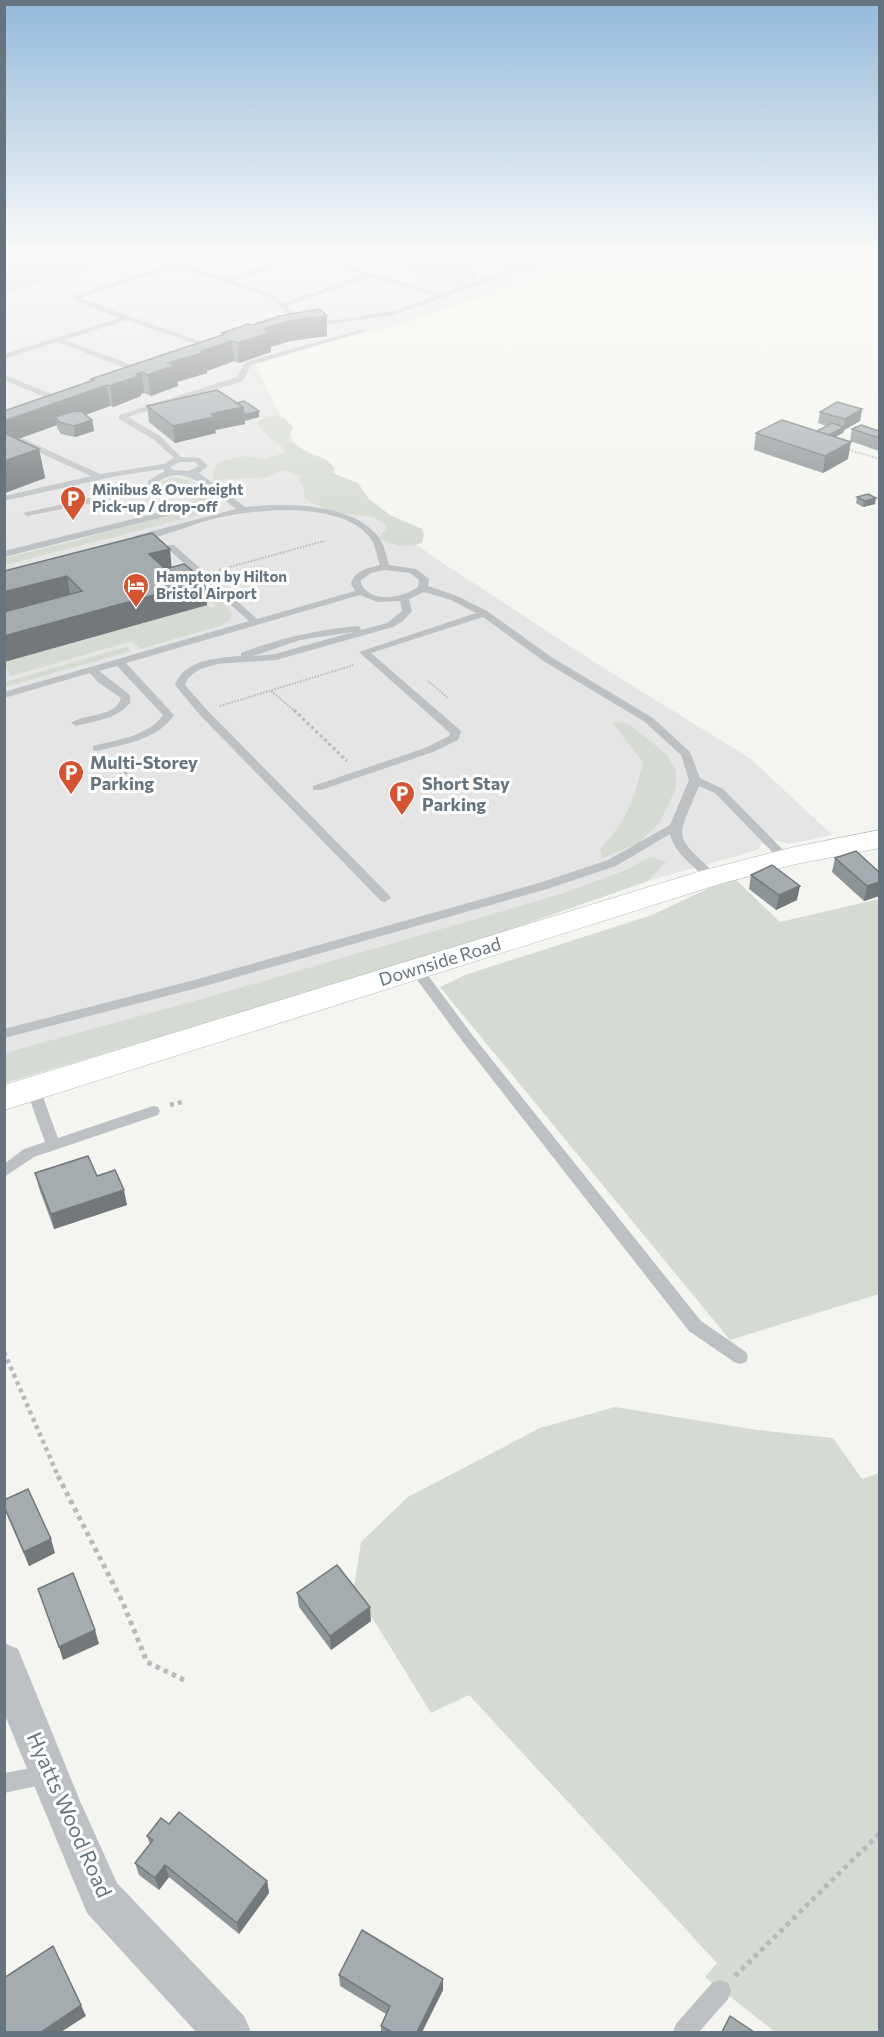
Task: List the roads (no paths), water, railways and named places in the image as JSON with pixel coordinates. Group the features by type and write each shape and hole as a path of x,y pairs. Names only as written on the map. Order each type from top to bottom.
{"street":[{"name":"Downside Road","path":"19,1093 712,877 785,858 879,839"},
{"name":"Hyatts Wood Road","path":"4,1662 102,1898 228,2032"}],"lane":[{"path":"4,357 33,348"},
{"path":"80,348 145,373"},
{"path":"179,459 157,438 122,417 240,379 248,364 303,348"},
{"path":"198,354 213,349"},
{"path":"134,377 156,369"},
{"path":"4,377 64,402"},
{"path":"54,406 74,399"},
{"path":"18,439 99,477"},
{"path":"151,483 179,459 191,459 203,464 202,469 193,473"},
{"path":"4,499 99,477 167,469 193,473 243,510"},
{"path":"27,513 95,500"},
{"path":"4,554 164,514 171,509 167,504 155,504"},
{"path":"130,540 243,510 318,511 345,518 363,527 374,538 385,567"},
{"path":"171,547 255,622"},
{"path":"361,592 356,584 357,579 368,572 385,567 413,571 424,579 423,588"},
{"path":"4,695 361,592 385,600 404,598 423,588 454,598 484,613 549,660 649,720 673,740 686,754 695,780 676,826 676,838 686,852 712,877"},
{"path":"385,898 180,685 183,677 194,668 216,661 260,657 332,637 344,639 390,625 407,611 404,598"},
{"path":"317,789 445,744 454,738 456,732 364,652 484,613"},
{"path":"238,658 265,646 333,631 390,625"},
{"path":"97,748 149,732 161,726 169,715 119,662"},
{"path":"76,723 122,708 126,702 126,697 102,680 93,670"},
{"path":"695,780 719,791 785,858"},
{"path":"4,1034 200,983 543,886 612,862 676,826"},
{"path":"416,969 468,1039 695,1326 740,1357"},
{"path":"19,1093 53,1144"},
{"path":"4,1172 29,1153 153,1111"},
{"path":"4,1783 50,1775"},
{"path":"684,2032 720,1991"}],"place":[{"name":"Minibus & Overheight Pick-up / drop-off","path":"73,522"},
{"name":"Hampton by Hilton Bristol Airport","path":"136,609"},
{"name":"Multi-Storey Parking","path":"71,796"},
{"name":"Short Stay Parking","path":"402,817"}]}
